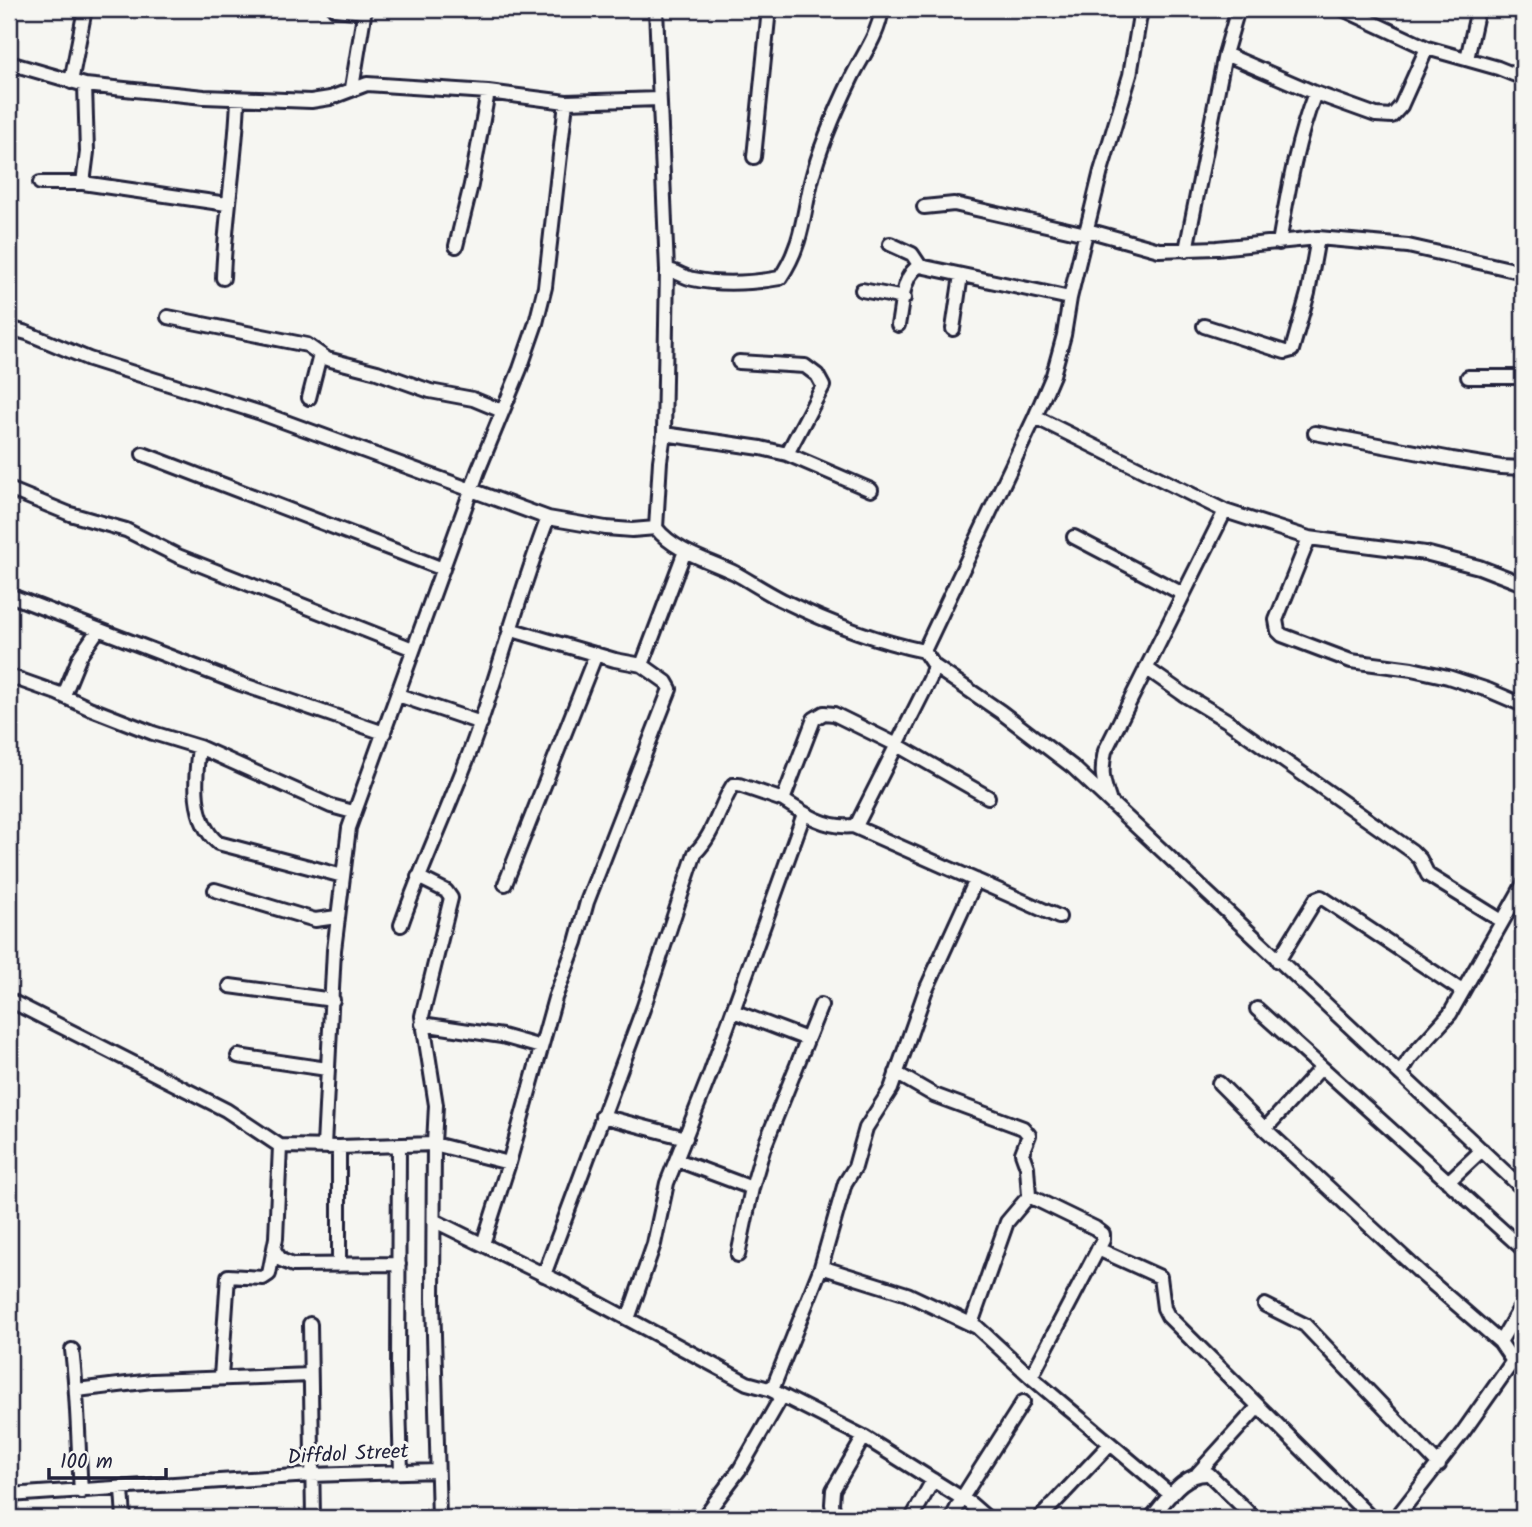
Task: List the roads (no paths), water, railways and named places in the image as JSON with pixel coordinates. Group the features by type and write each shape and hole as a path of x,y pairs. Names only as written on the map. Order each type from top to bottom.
{"street":[{"path":"71,82 85,9"},
{"path":"335,9 365,11 352,88"},
{"path":"656,9 667,271 664,434 656,528 664,539 783,600 852,630 885,642 924,651 934,666 1062,759 1523,1189"},
{"path":"754,157 769,9"},
{"path":"667,271 676,271 690,279 714,282 756,283 780,278 792,260 806,212 811,181 825,139 855,71 876,36 882,9"},
{"path":"924,651 1035,418 1059,354 1101,171 1130,75 1141,9"},
{"path":"1185,250 1225,54 1238,9"},
{"path":"1343,9 1427,48 1523,78"},
{"path":"1467,59 1478,9"},
{"path":"1225,54 1315,93 1376,115 1392,116 1401,106 1427,48"},
{"path":"9,63 85,85 239,99 311,101 330,98 367,84 488,92 566,102 659,99"},
{"path":"83,183 87,152 85,85"},
{"path":"456,246 471,185 488,92"},
{"path":"1279,243 1296,153 1315,93"},
{"path":"223,278 227,204 235,158 239,99"},
{"path":"324,1146 337,917 353,812 472,490 520,369 545,287 566,102"},
{"path":"40,183 83,183 227,204"},
{"path":"925,207 954,204 1159,250 1318,238 1408,246 1523,272"},
{"path":"1204,326 1285,352 1292,351 1308,293 1318,238"},
{"path":"890,244 912,254 920,266"},
{"path":"898,325 909,276 920,266 1070,298"},
{"path":"953,329 961,275"},
{"path":"862,290 904,298"},
{"path":"168,317 307,345 327,359 377,372 430,391 473,400 502,411"},
{"path":"9,328 89,359 261,414 548,518 606,528 656,528"},
{"path":"309,398 320,355"},
{"path":"739,362 805,366 817,375 823,386 787,454"},
{"path":"1468,377 1523,377"},
{"path":"1035,418 1225,511 1309,538 1425,553 1479,567 1523,583"},
{"path":"1315,433 1465,461 1523,468"},
{"path":"664,434 753,446 787,454 871,490"},
{"path":"143,454 443,569"},
{"path":"9,489 70,514 126,530 178,556 413,649"},
{"path":"1111,805 1102,783 1101,770 1105,751 1225,511"},
{"path":"401,925 481,723 509,629 548,518"},
{"path":"1074,537 1183,594"},
{"path":"1309,538 1276,620 1278,631 1282,635 1351,661 1448,677 1523,705"},
{"path":"642,665 685,551"},
{"path":"9,595 241,684 384,733"},
{"path":"483,1244 587,902 670,689 666,682 642,665 509,629"},
{"path":"64,695 80,656 98,630"},
{"path":"505,884 596,654"},
{"path":"853,826 858,822 897,745 934,666"},
{"path":"1146,668 1182,694 1226,720 1412,851 1420,859 1428,875 1502,921"},
{"path":"9,676 64,695 89,708 200,747 331,806 353,812"},
{"path":"398,695 481,723"},
{"path":"783,800 814,719 824,713 834,714 897,745 988,797"},
{"path":"200,747 195,773 196,798 210,836 218,843 343,876"},
{"path":"544,1275 643,1009 695,853 710,835 724,799 733,785 783,800 804,814 832,825 853,826 1059,917"},
{"path":"628,1319 654,1244 667,1182 686,1138 804,814"},
{"path":"418,877 446,891 451,898 422,1024 436,1105 433,1298 439,1518"},
{"path":"769,1389 774,1385 821,1266 845,1183 855,1167 866,1128 888,1096 925,992 976,880"},
{"path":"1400,1074 1410,1058 1450,1014 1523,885"},
{"path":"215,890 315,920 337,917"},
{"path":"1278,961 1316,899 1321,897 1462,991"},
{"path":"229,986 333,1000"},
{"path":"9,1000 226,1110 280,1146 434,1144 509,1163"},
{"path":"738,1255 762,1150 821,1005"},
{"path":"1256,1009 1523,1249"},
{"path":"733,1011 807,1039"},
{"path":"422,1024 502,1036 541,1047"},
{"path":"238,1056 327,1069"},
{"path":"1265,1129 1320,1069"},
{"path":"896,1073 934,1095 1026,1130 1028,1135 1022,1153 1027,1167 1029,1196 1007,1222 971,1324"},
{"path":"1219,1083 1424,1276 1500,1342 1518,1365 1396,1518"},
{"path":"602,1116 686,1138"},
{"path":"221,1377 228,1276 263,1278 269,1274 274,1250 280,1146"},
{"path":"399,1146 398,1367 401,1472"},
{"path":"339,1147 339,1265"},
{"path":"1448,1182 1482,1150"},
{"path":"677,1160 752,1188"},
{"path":"1029,1196 1103,1234 1103,1240 1031,1377"},
{"path":"435,1221 544,1275 747,1383 769,1389 864,1437 962,1498 987,1518"},
{"path":"1098,1249 1148,1274 1160,1277 1164,1308 1168,1316 1371,1518"},
{"path":"274,1250 286,1264 399,1264"},
{"path":"821,1266 907,1294 977,1327 1031,1377 1171,1495"},
{"path":"1500,1342 1523,1303"},
{"path":"1265,1305 1305,1325 1439,1465"},
{"path":"310,1324 313,1518"},
{"path":"72,1350 77,1390 81,1492"},
{"path":"77,1390 152,1381 310,1375"},
{"path":"703,1518 740,1469 782,1396"},
{"path":"952,1518 1023,1402"},
{"path":"1151,1518 1188,1477 1198,1473 1258,1407"},
{"path":"835,1518 833,1490 864,1437"},
{"path":"1040,1518 1110,1444"},
{"name":"Diffdol Street","path":"9,1495 311,1475 437,1471"},
{"path":"1198,1473 1209,1474 1254,1518"},
{"path":"912,1518 933,1480"},
{"path":"122,1489 124,1518"}]}
